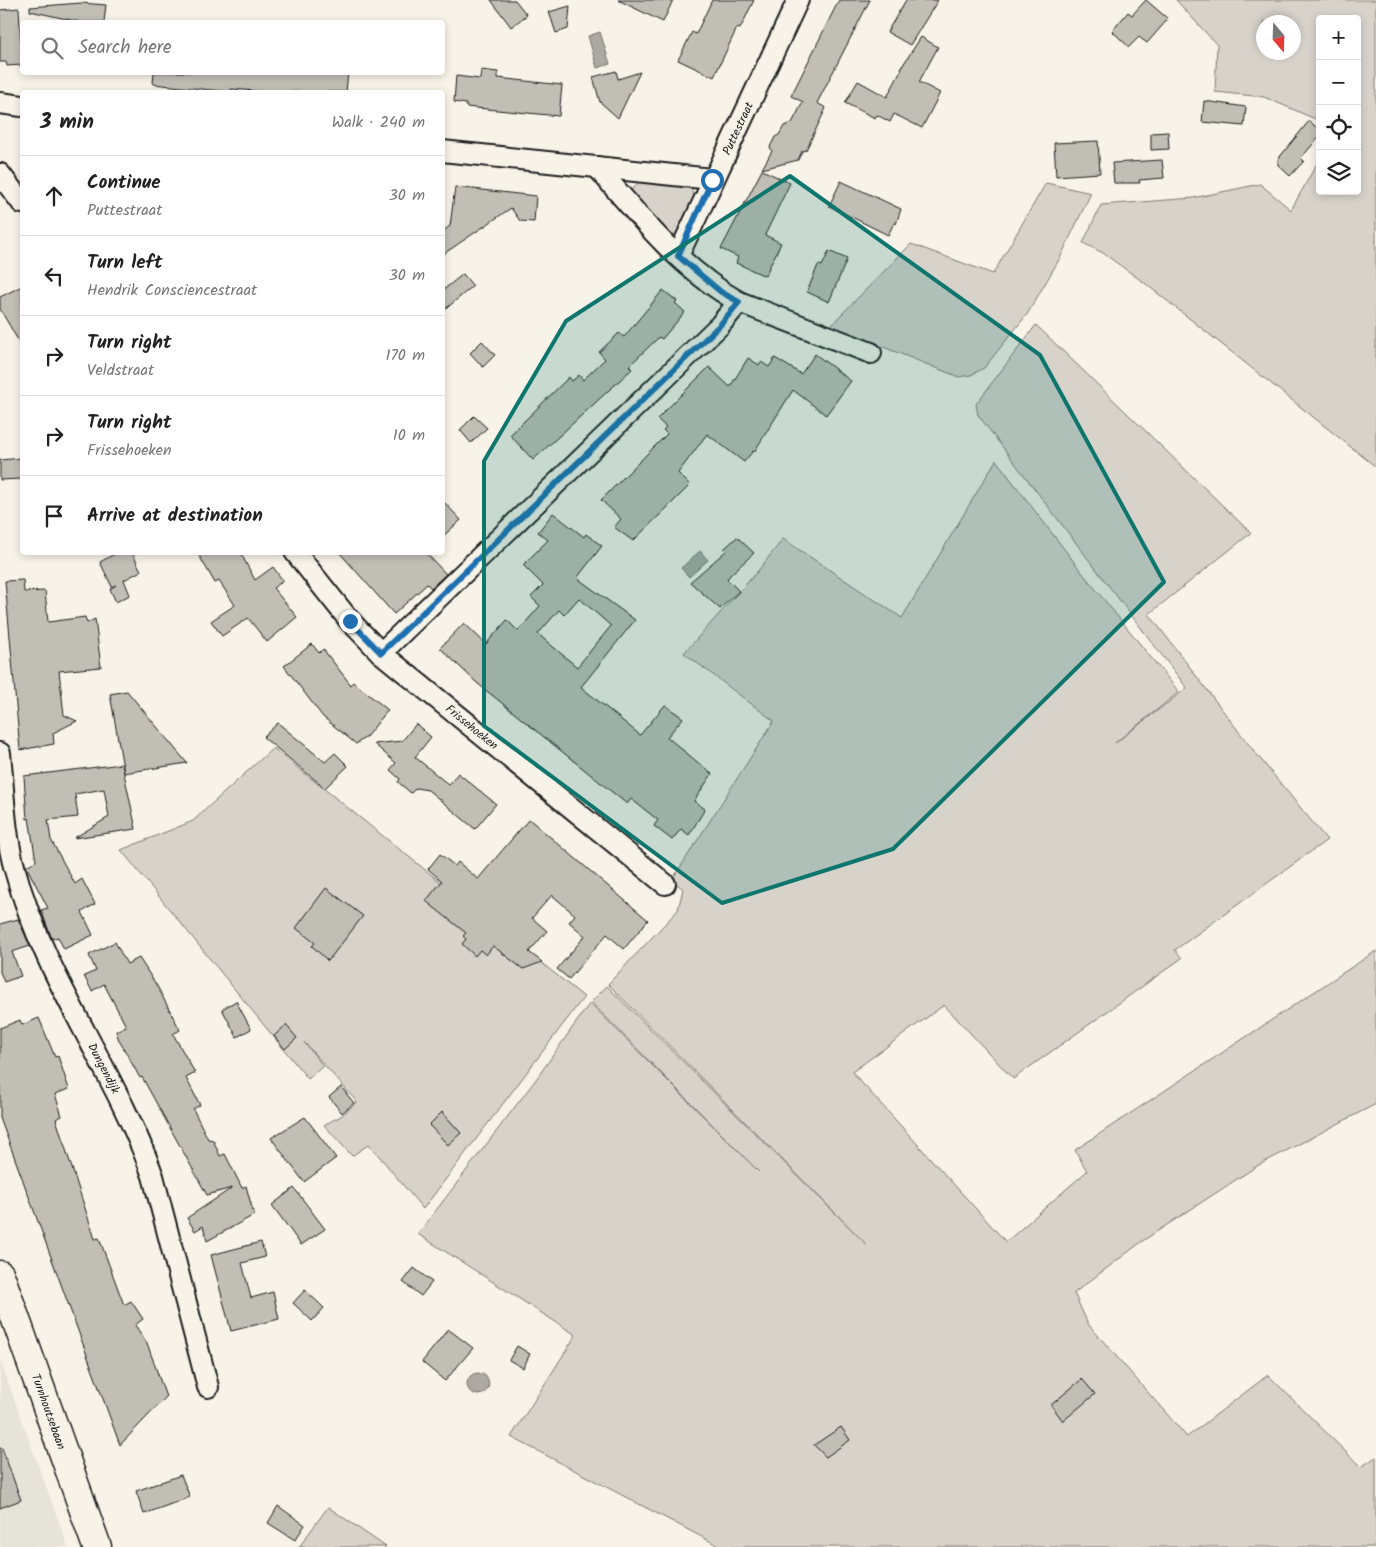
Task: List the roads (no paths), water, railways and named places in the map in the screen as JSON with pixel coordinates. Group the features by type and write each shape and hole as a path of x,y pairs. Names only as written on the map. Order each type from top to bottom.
{"main road":[{"name":"Turnhoutsebaan","path":"0,1275 92,1544"}],"street":[{"name":"Puttestraat","path":"678,256 798,0"},
{"path":"0,103 20,106"},
{"path":"445,151 712,180"},
{"path":"597,167 641,220 678,256 721,292 739,302 870,353"},
{"path":"0,174 20,199"},
{"path":"381,653 720,325 739,302"},
{"name":"Frissehoeken","path":"297,555 350,621 381,653 665,884"},
{"name":"Dungendijk","path":"0,753 8,834 14,868 24,901 56,975 144,1150 154,1176 208,1387"}]}
